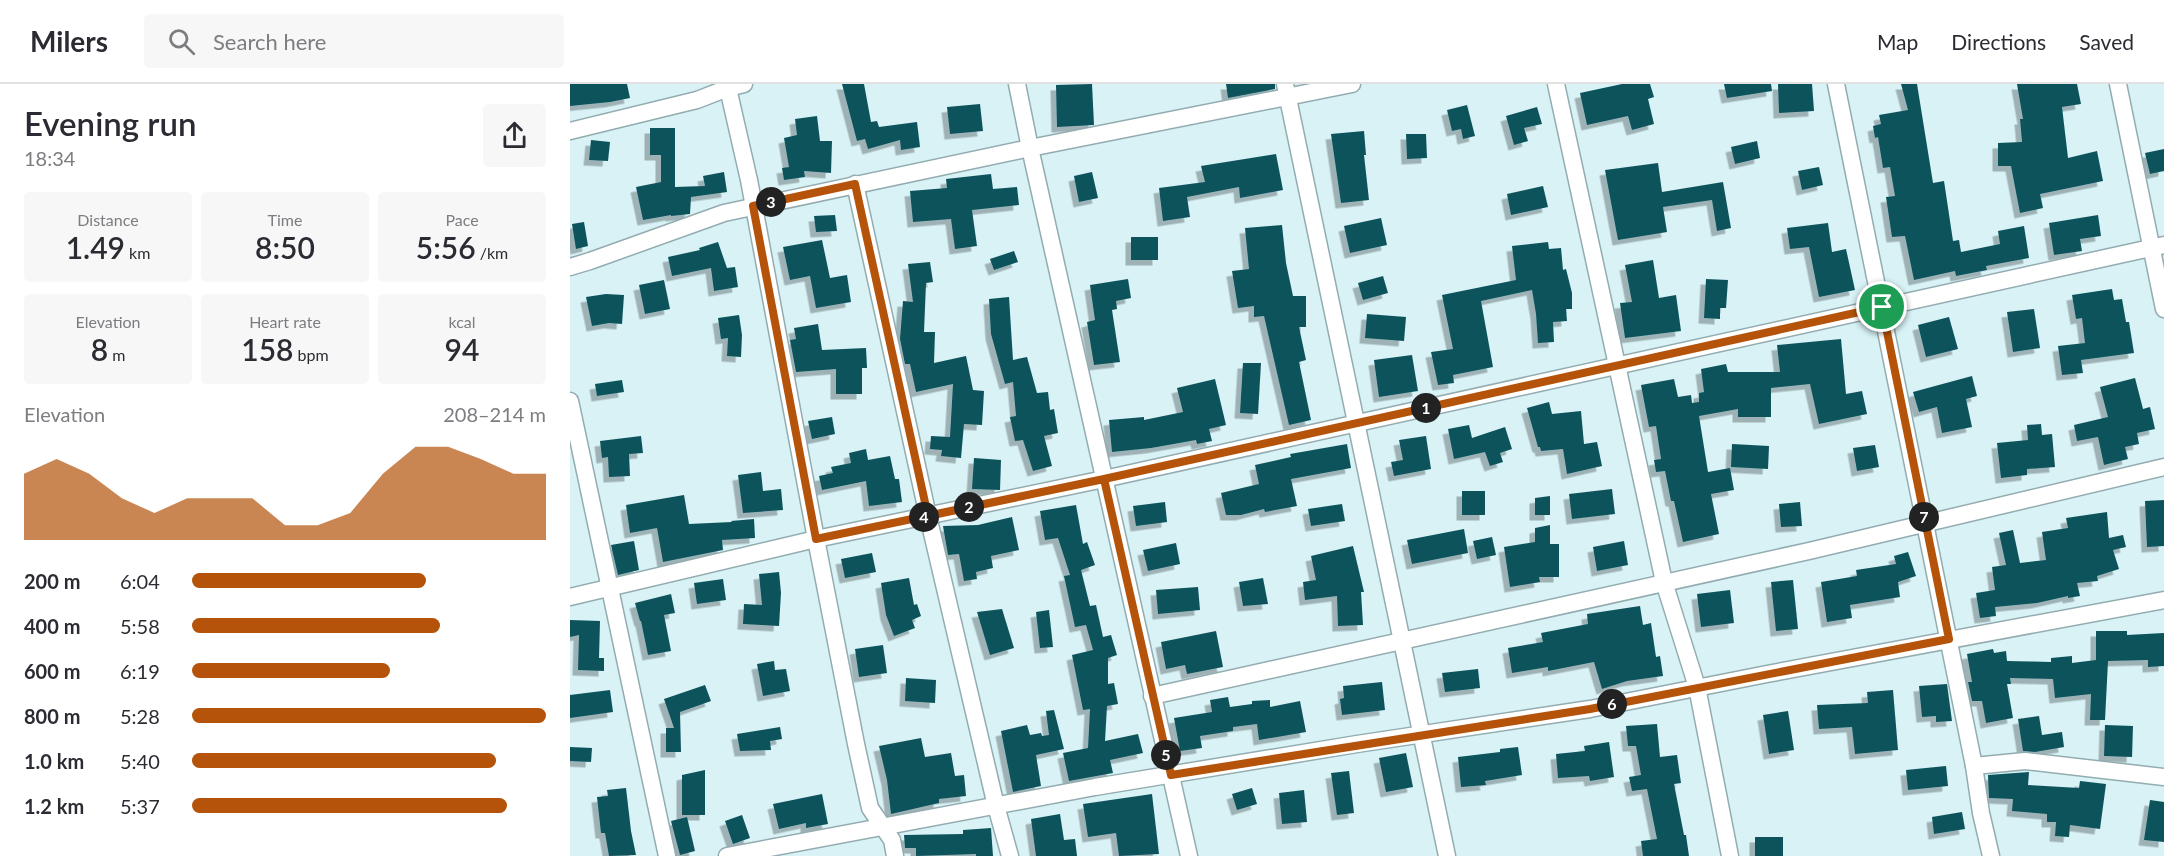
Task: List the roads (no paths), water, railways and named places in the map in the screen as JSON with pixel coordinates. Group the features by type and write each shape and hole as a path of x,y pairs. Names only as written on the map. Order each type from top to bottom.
{"street":[{"path":"1017,84 1189,856"},
{"path":"570,267 724,213 753,206 1030,148 1287,90 1352,84"},
{"path":"1556,84 1664,582 1697,687 1730,856"},
{"path":"1836,84 1991,856"},
{"path":"2118,84 2158,246 2164,309"},
{"path":"570,131 697,100 733,85 753,206 816,539 870,808 892,840 896,856"},
{"path":"1287,90 1447,856"},
{"path":"855,184 928,516 996,806 1010,856"},
{"path":"570,597 816,539 1104,479 2158,246"},
{"path":"570,401 668,856"},
{"path":"1152,696 2164,468"},
{"path":"730,856 883,826 1171,775 1590,709 2164,600"},
{"path":"1974,766 2025,761 2164,777"}]}
